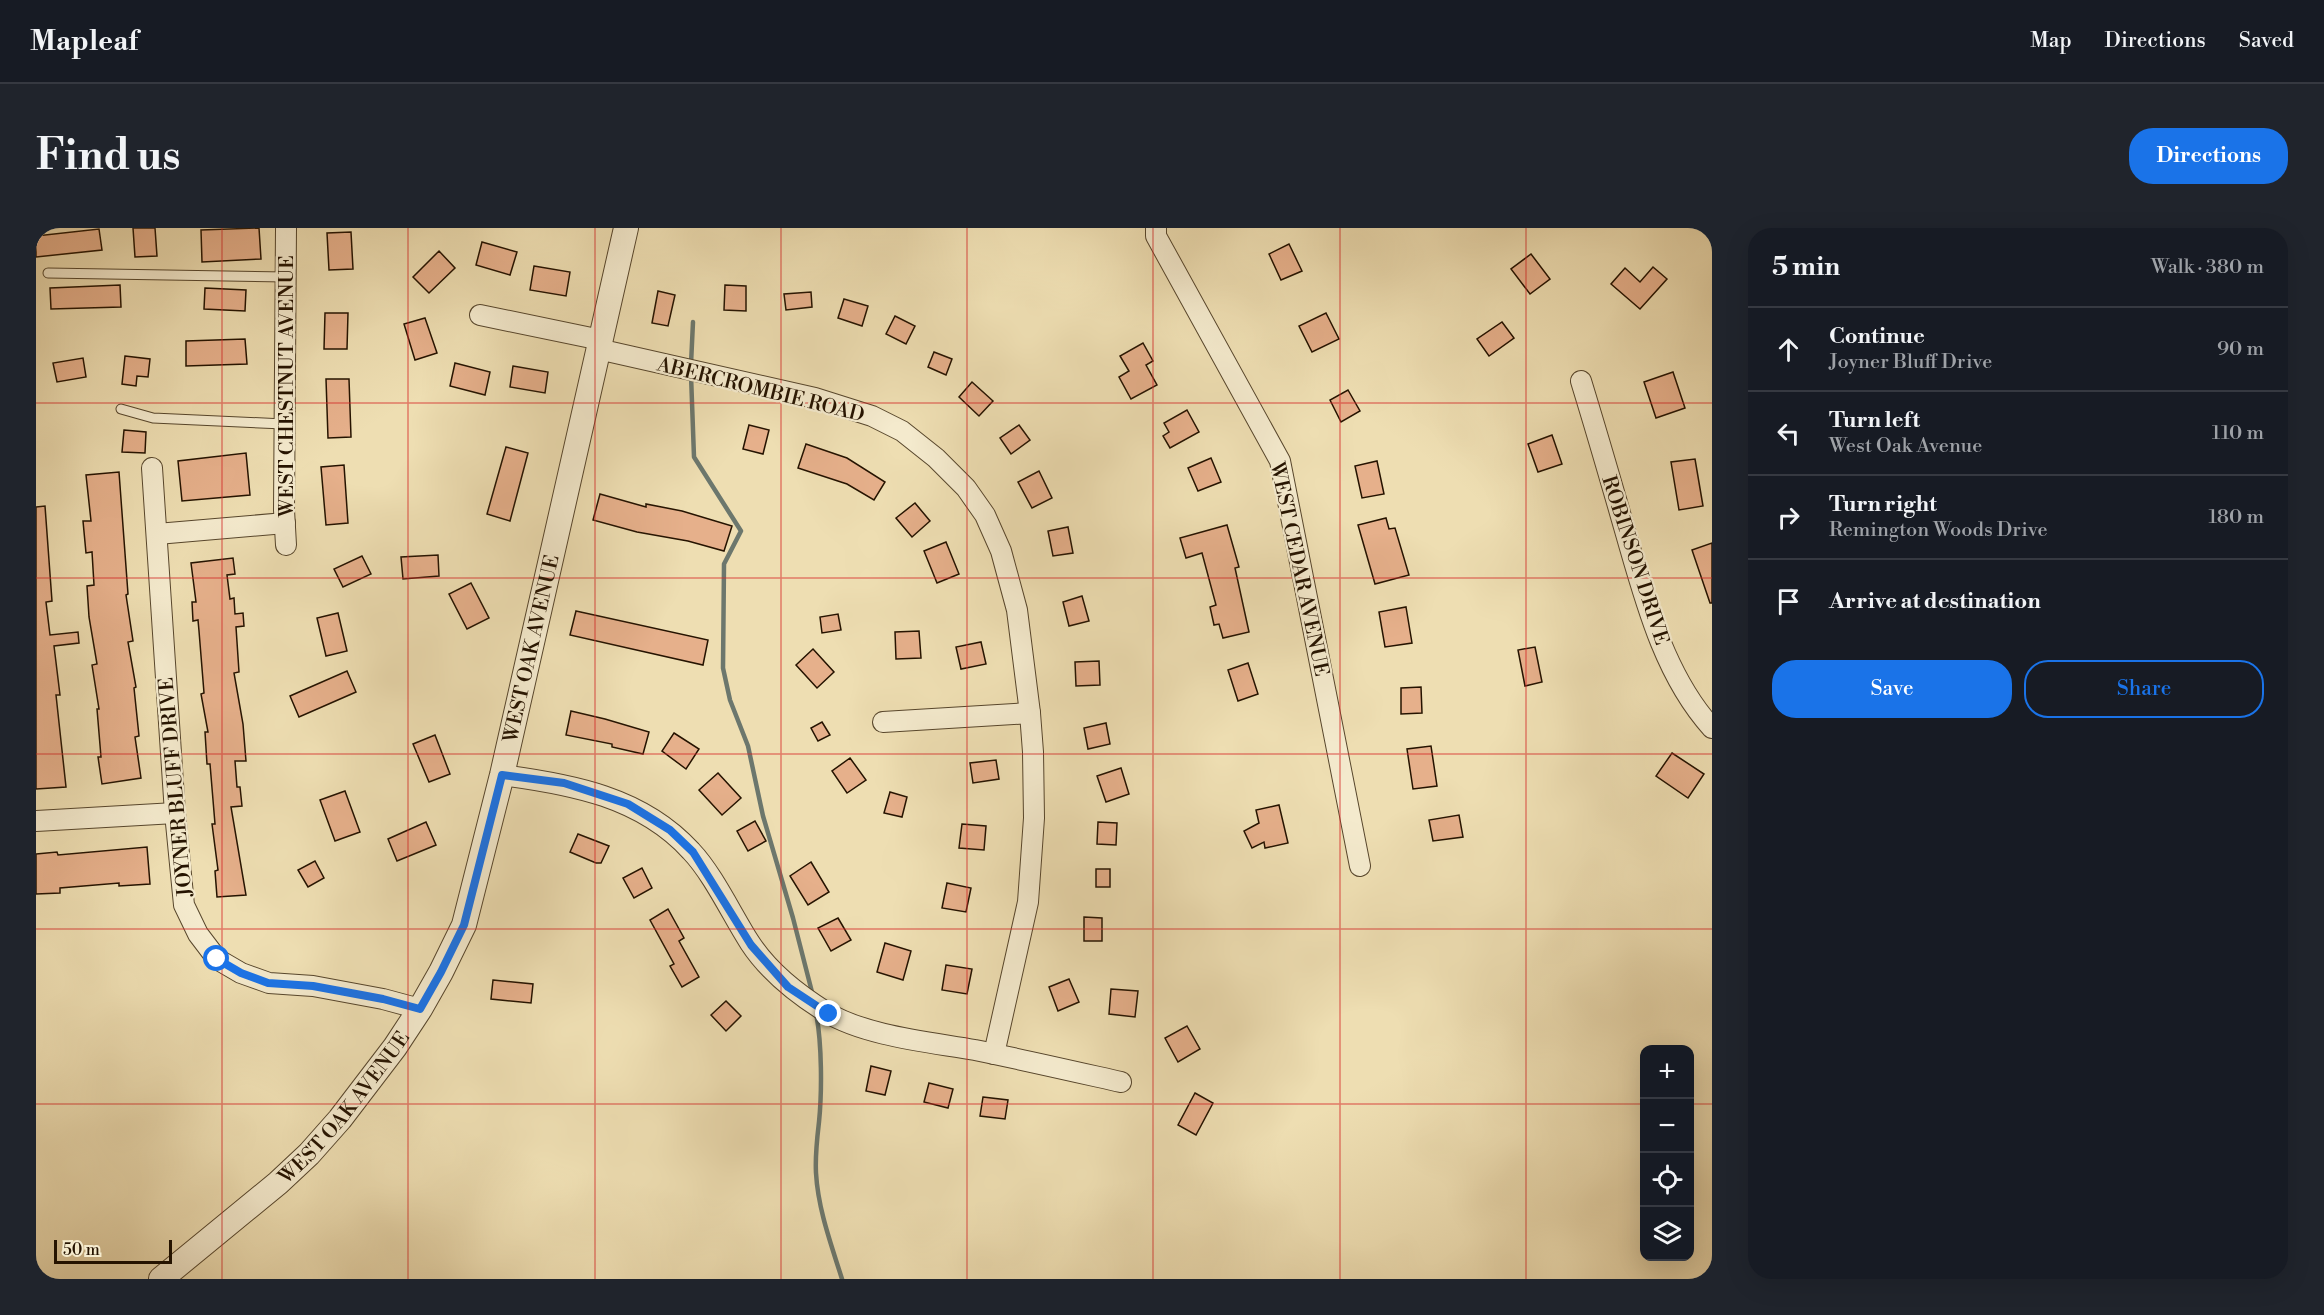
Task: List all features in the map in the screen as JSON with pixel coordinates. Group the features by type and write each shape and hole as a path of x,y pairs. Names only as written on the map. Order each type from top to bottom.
{"street":[{"name":"WEST CHESTNUT AVENUE","path":"286,228 284,424 286,545"},
{"name":"WEST OAK AVENUE","path":"161,1279 249,1209 309,1154 340,1119 395,1047 420,1009 464,925 502,775 626,228"},
{"name":"WEST CEDAR AVENUE","path":"1156,228 1156,236 1280,461 1360,866"},
{"name":"ABERCROMBIE ROAD","path":"480,315 815,398 872,416 902,431 936,458 966,488 985,515 1001,551 1017,610 1030,713 1034,818 1028,903 994,1054"},
{"name":"ROBINSON DRIVE","path":"1581,381 1636,567 1668,660 1698,712 1712,728"},
{"name":"JOYNER BLUFF DRIVE","path":"152,468 175,813 184,905 198,934 217,959 241,973 268,983 313,986 383,999 420,1009"},
{"path":"157,534 285,523"},
{"path":"883,722 1030,713"},
{"path":"502,775 564,783 628,804 670,830 693,852 751,945 788,987 829,1014 871,1030 1121,1082"},
{"path":"36,821 175,813"}],"lane":[{"path":"48,273 286,277"},
{"path":"121,409 153,418 284,424"}],"building":[{"path":"133,228 155,228 157,256 135,257"},
{"path":"259,228 261,259 202,262 201,230"},
{"path":"99,229 102,250 36,257 36,236"},
{"path":"351,232 353,269 329,270 327,233"},
{"path":"482,242 517,252 510,275 476,265"},
{"path":"1289,244 1302,271 1281,280 1269,254"},
{"path":"439,251 455,268 429,293 413,277"},
{"path":"1531,254 1550,279 1530,294 1511,269"},
{"path":"534,266 570,272 566,296 530,290"},
{"path":"1653,267 1667,279 1640,309 1611,284 1625,268 1640,282"},
{"path":"120,285 121,307 51,309 50,288"},
{"path":"725,285 746,286 746,311 724,310"},
{"path":"205,288 246,290 245,311 204,309"},
{"path":"658,291 675,295 668,326 652,323"},
{"path":"811,292 812,307 786,310 784,294"},
{"path":"844,299 868,306 862,326 838,318"},
{"path":"325,313 348,313 347,349 324,349"},
{"path":"1326,313 1339,339 1312,352 1299,326"},
{"path":"895,316 915,326 906,344 886,334"},
{"path":"425,318 437,353 415,360 404,324"},
{"path":"1502,322 1514,338 1489,356 1477,339"},
{"path":"245,339 247,364 186,366 186,341"},
{"path":"1143,343 1153,361 1146,365 1157,385 1131,399 1119,377 1129,371 1120,356"},
{"path":"934,352 952,359 946,375 928,367"},
{"path":"125,356 150,359 148,377 137,376 136,386 122,384"},
{"path":"83,358 86,377 57,382 53,363"},
{"path":"455,363 490,372 485,395 450,386"},
{"path":"513,366 548,372 545,393 510,387"},
{"path":"1673,372 1685,408 1656,418 1644,382"},
{"path":"326,379 349,379 351,437 328,438"},
{"path":"972,382 993,401 979,416 959,397"},
{"path":"1348,390 1360,411 1341,422 1330,400"},
{"path":"1187,410 1199,432 1170,448 1163,436 1169,432 1164,423"},
{"path":"749,425 769,430 763,454 743,449"},
{"path":"1019,425 1030,440 1011,454 1000,438"},
{"path":"124,430 146,432 145,453 122,452"},
{"path":"1552,435 1562,464 1538,472 1528,444"},
{"path":"806,444 847,458 885,482 874,500 847,484 798,468"},
{"path":"506,447 528,453 510,521 487,514"},
{"path":"246,453 250,495 182,501 178,461"},
{"path":"1211,458 1221,482 1198,491 1188,468"},
{"path":"1695,459 1703,506 1679,510 1671,462"},
{"path":"1377,461 1384,494 1362,498 1355,466"},
{"path":"344,465 348,523 326,525 321,467"},
{"path":"1039,471 1052,498 1032,508 1018,482"},
{"path":"119,472 128,594 126,595 133,641 128,642 136,687 134,688 139,736 135,737 141,778 102,784 98,757 101,757 97,709 99,709 92,665 97,664 89,617 87,586 94,585 92,552 86,553 83,521 91,521 86,475"},
{"path":"600,494 646,507 646,504 682,511 732,526 724,551 593,520"},
{"path":"915,503 930,521 912,537 896,518"},
{"path":"45,506 52,601 46,602 50,635 78,632 79,643 54,646 60,695 56,695 66,787 36,789 36,507"},
{"path":"1386,518 1389,529 1395,528 1409,575 1375,584 1358,525"},
{"path":"1227,525 1239,567 1235,568 1249,632 1223,638 1219,624 1214,625 1210,607 1216,605 1202,553 1186,558 1180,538"},
{"path":"1068,527 1073,553 1053,556 1048,531"},
{"path":"946,542 959,574 937,583 924,551"},
{"path":"1712,543 1712,603 1710,603 1692,550"},
{"path":"438,555 439,576 403,579 401,557"},
{"path":"362,556 371,574 343,587 334,569"},
{"path":"233,558 235,574 227,575 230,599 234,598 235,614 243,613 244,626 236,627 239,672 234,673 243,724 246,761 235,761 237,787 240,787 242,806 231,807 246,895 217,897 215,871 218,870 212,824 215,824 205,732 208,732 201,694 204,693 198,620 193,621 192,602 196,602 191,563"},
{"path":"471,583 489,618 467,629 449,594"},
{"path":"1082,596 1089,621 1069,626 1063,602"},
{"path":"1406,607 1412,643 1385,647 1379,612"},
{"path":"576,611 708,640 703,665 570,635"},
{"path":"338,613 347,651 326,656 317,618"},
{"path":"838,614 841,630 822,633 820,617"},
{"path":"919,631 921,658 896,659 895,632"},
{"path":"981,642 986,664 961,669 956,647"},
{"path":"1535,647 1542,682 1525,686 1518,650"},
{"path":"813,649 834,672 817,688 796,665"},
{"path":"1099,661 1100,685 1076,686 1075,662"},
{"path":"1248,663 1258,694 1238,701 1228,670"},
{"path":"347,671 356,692 299,717 290,696"},
{"path":"1421,687 1422,713 1401,714 1401,688"},
{"path":"571,711 649,732 643,754 612,747 612,744 566,735"},
{"path":"822,722 830,735 818,741 811,728"},
{"path":"1106,723 1110,744 1088,749 1084,728"},
{"path":"674,733 699,749 686,769 662,751"},
{"path":"435,735 450,774 429,782 413,744"},
{"path":"1431,746 1437,786 1413,789 1407,749"},
{"path":"1672,753 1704,774 1688,798 1656,776"},
{"path":"850,758 866,780 847,793 832,771"},
{"path":"996,760 999,779 973,783 970,763"},
{"path":"1121,768 1129,794 1106,802 1097,776"},
{"path":"718,773 741,798 722,815 699,790"},
{"path":"345,791 360,832 335,841 320,800"},
{"path":"890,792 907,797 902,817 884,813"},
{"path":"1279,805 1288,843 1265,848 1264,842 1252,848 1244,831 1259,823 1256,810"},
{"path":"1459,815 1463,837 1433,841 1429,820"},
{"path":"755,821 766,841 748,851 737,831"},
{"path":"426,822 436,845 397,861 388,839"},
{"path":"1098,822 1117,823 1116,845 1097,844"},
{"path":"962,824 986,826 984,850 959,848"},
{"path":"578,834 609,846 601,863 570,852"},
{"path":"147,847 150,884 119,886 119,883 60,888 60,893 36,894 36,854 57,852 58,855"},
{"path":"315,861 324,878 308,887 298,870"},
{"path":"811,862 829,892 808,905 790,876"},
{"path":"642,868 652,888 634,898 623,878"},
{"path":"1096,869 1110,869 1110,887 1096,887"},
{"path":"947,883 971,888 966,912 942,908"},
{"path":"668,909 684,938 679,941 699,977 682,987 670,966 674,964 650,920"},
{"path":"1084,917 1102,918 1102,941 1084,941"},
{"path":"838,918 851,940 831,951 818,928"},
{"path":"885,943 911,951 903,980 877,972"},
{"path":"946,965 972,969 967,994 942,990"},
{"path":"1069,979 1079,1002 1058,1011 1049,987"},
{"path":"493,980 533,984 531,1003 491,999"},
{"path":"1111,989 1138,991 1135,1017 1109,1014"},
{"path":"726,1001 741,1016 726,1031 711,1015"},
{"path":"1187,1026 1200,1049 1178,1062 1165,1038"},
{"path":"871,1066 891,1071 885,1095 866,1091"},
{"path":"929,1083 953,1089 948,1108 924,1102"},
{"path":"1195,1093 1213,1103 1196,1135 1178,1125"},
{"path":"983,1097 1008,1100 1005,1119 980,1116"}],"waterway":[{"path":"691,364 693,322"},
{"path":"691,375 694,457 741,531 724,564 723,668 730,700 748,746 763,816 813,996"},
{"path":"816,1013 821,1068 816,1147 817,1186 842,1279"}],"route":[{"path":"217,959 241,973 268,983 313,986 383,999 420,1009 464,925 502,775 564,783 628,804 670,830 693,852 751,945 788,987 829,1014"}]}
